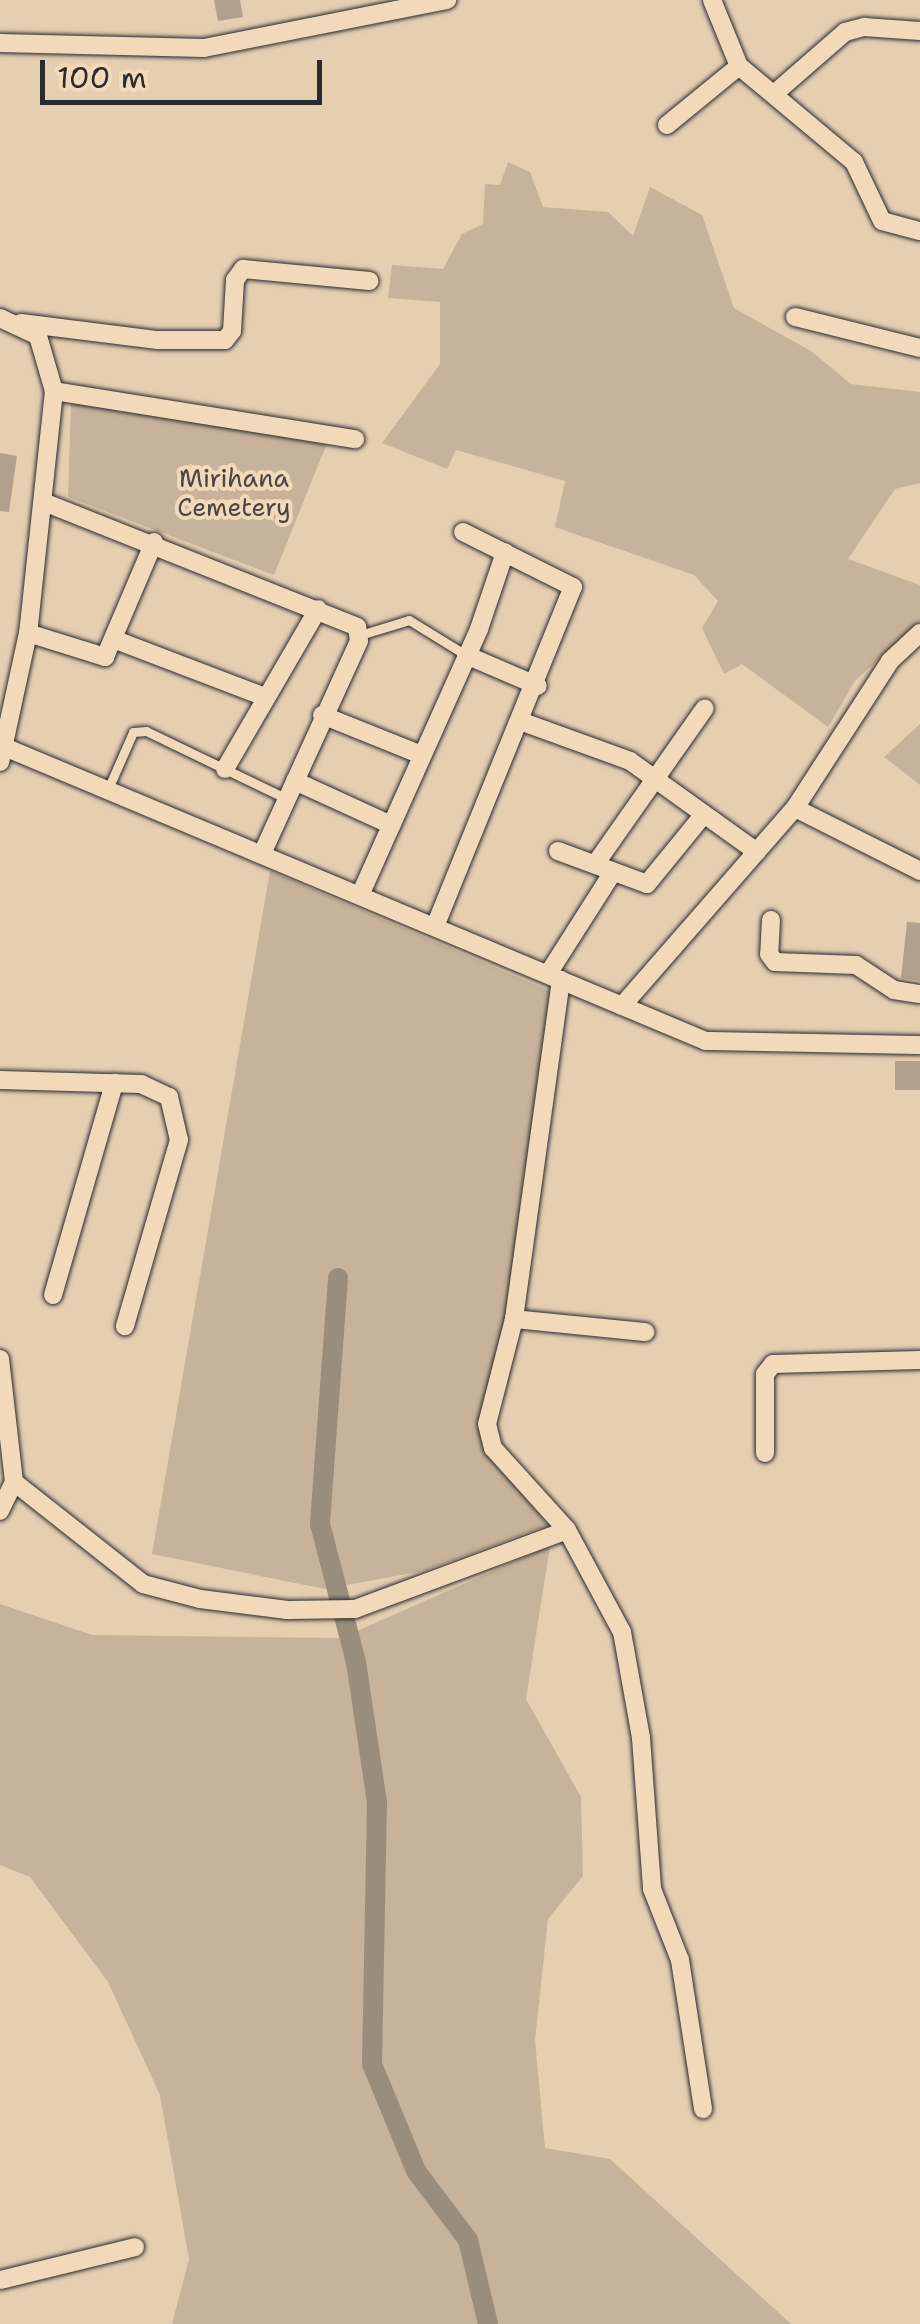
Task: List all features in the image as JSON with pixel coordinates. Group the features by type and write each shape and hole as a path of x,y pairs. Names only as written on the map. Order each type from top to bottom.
{"street":[{"path":"0,43 204,48 447,0"},
{"path":"712,0 740,66 854,162 882,221 920,231"},
{"path":"774,94 845,32 864,27 920,31"},
{"path":"667,126 740,66"},
{"path":"0,318 158,340 225,340 232,331 235,280 244,269 369,281"},
{"path":"795,317 920,348"},
{"path":"20,322 45,346 54,390 46,502 28,633 2,744 706,1041 920,1045"},
{"path":"54,390 355,439"},
{"path":"46,502 318,609 360,635 262,852"},
{"path":"436,924 538,686 573,587 463,532"},
{"path":"28,633 106,657 154,542"},
{"path":"361,893 466,654 505,552"},
{"path":"225,769 318,609"},
{"path":"622,1006 795,808 890,661 920,633"},
{"path":"116,640 265,697"},
{"path":"466,654 538,686"},
{"path":"703,2109 680,1960 652,1889 640,1738 622,1632 567,1530 493,1448 487,1424 514,1319 555,977 604,869 656,778 705,708"},
{"path":"322,716 419,754"},
{"path":"523,722 630,761 756,852"},
{"path":"291,790 391,825"},
{"path":"795,808 920,871"},
{"path":"558,850 647,884 704,814"},
{"path":"771,920 769,954 775,962 856,965 894,990 920,994"},
{"path":"0,1080 141,1084 169,1097 178,1140 124,1326"},
{"path":"53,1295 114,1083"},
{"path":"514,1319 646,1332"},
{"path":"0,1359 14,1482 0,1511"},
{"path":"766,1452 764,1374 774,1364 920,1360"},
{"path":"14,1482 142,1584 200,1599 287,1610 355,1609 567,1530"},
{"path":"0,2280 136,2247"}],"lane":[{"path":"360,635 409,620 466,654"},
{"path":"108,790 133,732 146,731 225,769 291,790"}],"green space":[{"path":"508,162 530,172 543,207 608,212 633,236 650,187 702,215 734,308 811,351 851,384 920,392 920,483 895,489 848,559 920,585 920,621 855,681 828,727 742,664 724,674 702,628 718,601 694,575 555,527 565,481 456,450 447,469 382,443 440,364 440,302 388,298 392,265 443,269 462,234 483,224 485,184 500,185"},
{"name":"Mirihana Cemetery","path":"71,403 327,443 274,575 68,497"},
{"path":"920,724 920,785 884,757"},
{"path":"270,871 562,996 487,1452 548,1525 423,1571 325,1589 152,1554"},
{"path":"550,1546 526,1699 581,1797 583,1876 548,1919 535,2040 545,2148 610,2159 791,2324 172,2324 189,2259 160,2095 108,1982 30,1877 0,1865 0,1604 92,1635 341,1638"}],"building":[{"path":"214,0 240,0 243,17 218,21"},
{"path":"0,453 17,456 9,512 0,511"},
{"path":"907,922 920,923 920,981 901,978"},
{"path":"895,1061 920,1061 920,1090 895,1090"}],"waterway":[{"path":"338,1278 320,1524 356,1662 377,1803 372,2064 416,2171 468,2240 488,2324"}]}
